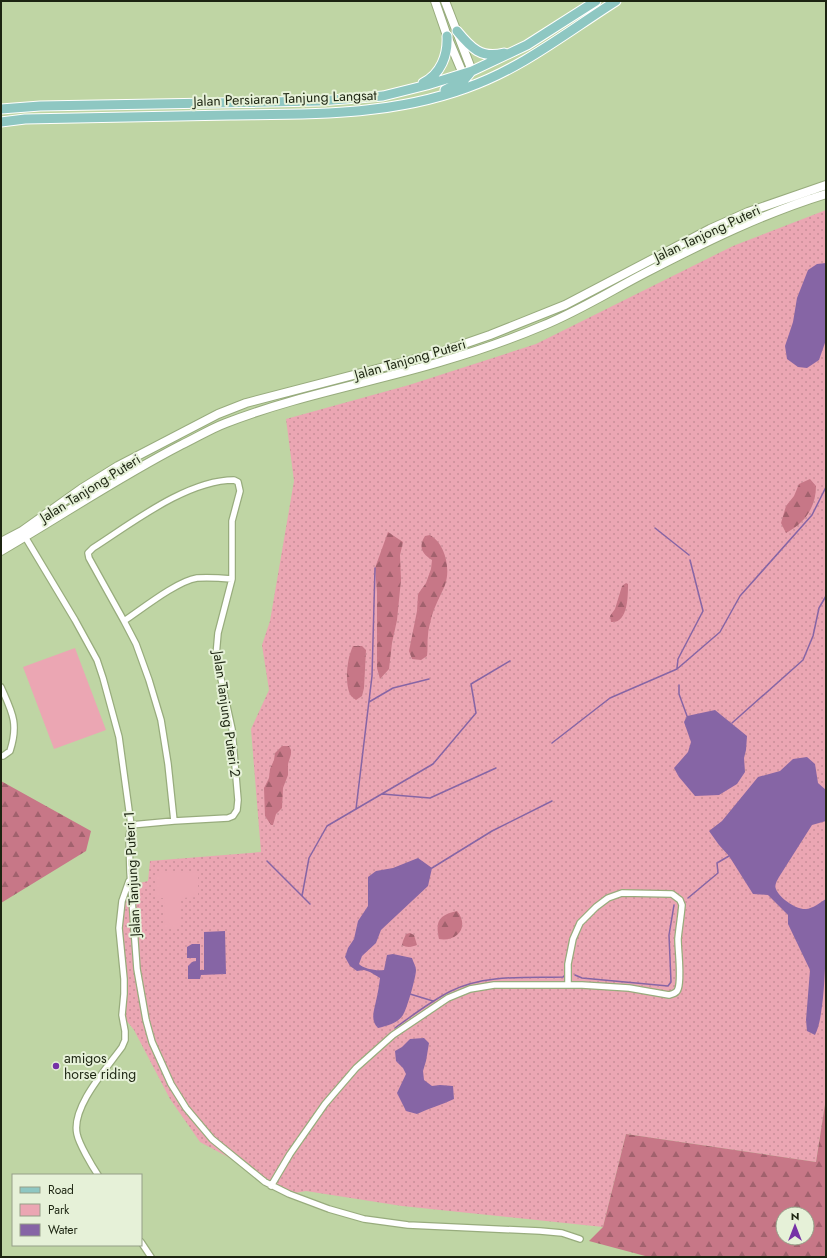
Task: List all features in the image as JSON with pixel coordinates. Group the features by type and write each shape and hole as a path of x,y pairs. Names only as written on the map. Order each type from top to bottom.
{"main road":[{"name":"Jalan Persiaran Tanjung Langsat","path":"1,109 40,106 319,101 383,96 468,74 527,44 596,1"},
{"name":"Jalan Persiaran Tanjung Langsat","path":"1,122 25,119 349,112 386,108 422,101 467,88 497,75 546,48 573,28 616,1"},
{"path":"457,31 471,47 482,53 499,55 510,52 527,44"},
{"path":"406,91 428,81 435,75 443,62 447,48 447,36"},
{"path":"422,101 460,82 468,74 478,76 524,60"}],"street":[{"path":"435,1 447,36 468,74"},
{"path":"445,1 457,31 468,74"},
{"name":"Jalan Tanjong Puteri","path":"1,551 81,490 118,466 218,414 246,404 438,353 490,336 565,305 710,229 748,212 826,185"},
{"name":"Jalan Tanjong Puteri","path":"1,542 24,534 124,476 222,424 251,413 440,362 542,326 569,314 647,272 752,221 826,194"},
{"path":"748,212 752,221"},
{"name":"Jalan Tanjung Puteri 2","path":"124,621 89,558 88,553 90,550 183,492 205,484 228,480 238,482 240,491 232,521 232,579 218,633 216,656 232,729 238,800 236,814 228,818 174,820 131,825"},
{"name":"Jalan Tanjung Puteri 1","path":"24,534 75,620 96,660 103,678 119,737 131,825 129,836 130,872 137,969 143,1008 152,1042 171,1084 186,1108 212,1139 264,1182 329,1209 364,1219 408,1225 540,1231 562,1233 580,1239"},
{"path":"174,820 168,764 161,720 136,644 124,621 183,583 196,578 232,579"},
{"path":"1,687 13,712 15,728 10,751 4,756 1,756"},
{"path":"97,1174 77,1135 76,1126 81,1106 86,1096 122,1047 124,1040 125,1031 122,1015 124,979 119,928 122,901 128,886 130,872"},
{"path":"271,1186 290,1154 325,1104 356,1068 393,1035 448,998 470,989 494,985 568,985 628,988 668,995 674,994 678,990 680,972 678,938 682,905 680,900 672,894 622,893 608,898 596,907 580,923 573,939 568,964 568,985"},
{"path":"142,1244 150,1257"}],"green space":[{"path":"826,210 826,1098 816,1162 626,1134 603,1227 402,1206 306,1191 289,1194 265,1182 241,1164 200,1142 170,1099 134,1030 122,1015 124,994 119,928 128,886 148,881 150,861 261,852 251,729 269,690 262,645 270,621 294,481 286,419 409,385 536,344 733,246"},
{"path":"810,479 816,486 812,507 799,524 786,533 781,523 786,506 794,496 799,484"},
{"path":"388,532 403,542 400,555 401,580 397,620 392,643 389,669 380,679 377,668 377,592 375,568"},
{"path":"430,535 440,544 443,550 447,564 447,579 431,619 428,633 427,656 421,660 412,659 409,651 417,611 418,594 426,583 431,569 432,560 422,550 422,544 425,536"},
{"path":"626,583 628,584 628,595 624,614 621,619 611,622 610,616 615,609 622,586"},
{"path":"353,646 362,646 366,650 364,688 362,696 356,700 351,696 347,678 348,664"},
{"path":"75,648 106,730 54,749 23,667"},
{"path":"282,746 289,746 291,754 288,764 288,775 283,788 282,808 276,814 273,825 271,825 265,816 264,788 269,778 275,753"},
{"path":"1,781 91,831 86,851 1,903"},
{"path":"198,872 198,897 181,898 181,927 165,927 164,898 157,898 157,873"},
{"path":"457,911 461,917 462,923 460,932 451,938 439,939 438,923 442,917"},
{"path":"410,933 414,935 417,945 406,947 402,945 403,941 406,934"},
{"path":"826,1098 826,1257 649,1257 589,1241 603,1227 626,1134 816,1162"}],"water":[{"path":"826,263 826,340 819,360 807,368 798,367 787,359 785,346 793,322 797,298 808,270 817,264"},
{"path":"715,710 747,736 744,758 745,772 737,784 719,795 695,796 679,777 674,768 688,752 691,742 684,722 687,716"},
{"path":"807,757 815,764 818,783 826,790 826,821 812,825 779,877 775,886 784,900 798,908 811,908 826,899 824,990 819,1024 815,1035 807,1031 806,1020 810,970 788,924 788,915 768,895 753,894 729,856 709,831 722,821 758,777 780,771 793,759"},
{"path":"418,858 432,868 428,886 381,930 376,943 362,956 359,964 370,969 384,970 387,955 393,954 412,958 416,967 413,986 403,1015 395,1022 378,1028 374,1022 373,1015 380,978 364,970 357,971 350,966 345,957 348,948 354,939 358,921 368,906 368,877 376,871 393,868"},
{"path":"225,931 226,974 201,975 200,979 188,979 188,966 192,962 196,961 196,958 187,958 187,947 192,944 200,944 200,970 204,970 204,932"},
{"path":"424,1038 429,1043 423,1071 424,1080 432,1086 453,1086 454,1099 417,1114 406,1111 397,1093 406,1074 403,1068 396,1061 395,1051 402,1047 410,1039"}],"waterway":[{"path":"552,743 610,698 677,669 720,632 740,596 812,515 826,487"},
{"path":"655,528 689,555"},
{"path":"677,668 678,659 703,611 690,560"},
{"path":"356,809 372,676 375,568"},
{"path":"732,723 803,660 813,636 819,608 826,596"},
{"path":"302,896 309,858 327,826 433,764 476,713 471,684 510,661"},
{"path":"369,702 393,688 429,679"},
{"path":"679,685 679,694 687,716"},
{"path":"382,794 430,798 496,768"},
{"path":"432,868 492,831 552,801"},
{"path":"688,898 718,873 717,863 729,856"},
{"path":"267,861 310,904"},
{"path":"575,975 582,978 668,986 671,982 669,935 674,905"},
{"path":"395,1028 436,999 464,986 492,979 563,977 565,975"},
{"path":"410,994 433,1001"}],"place":[{"name":"amigos horse riding","path":"56,1066"}]}
